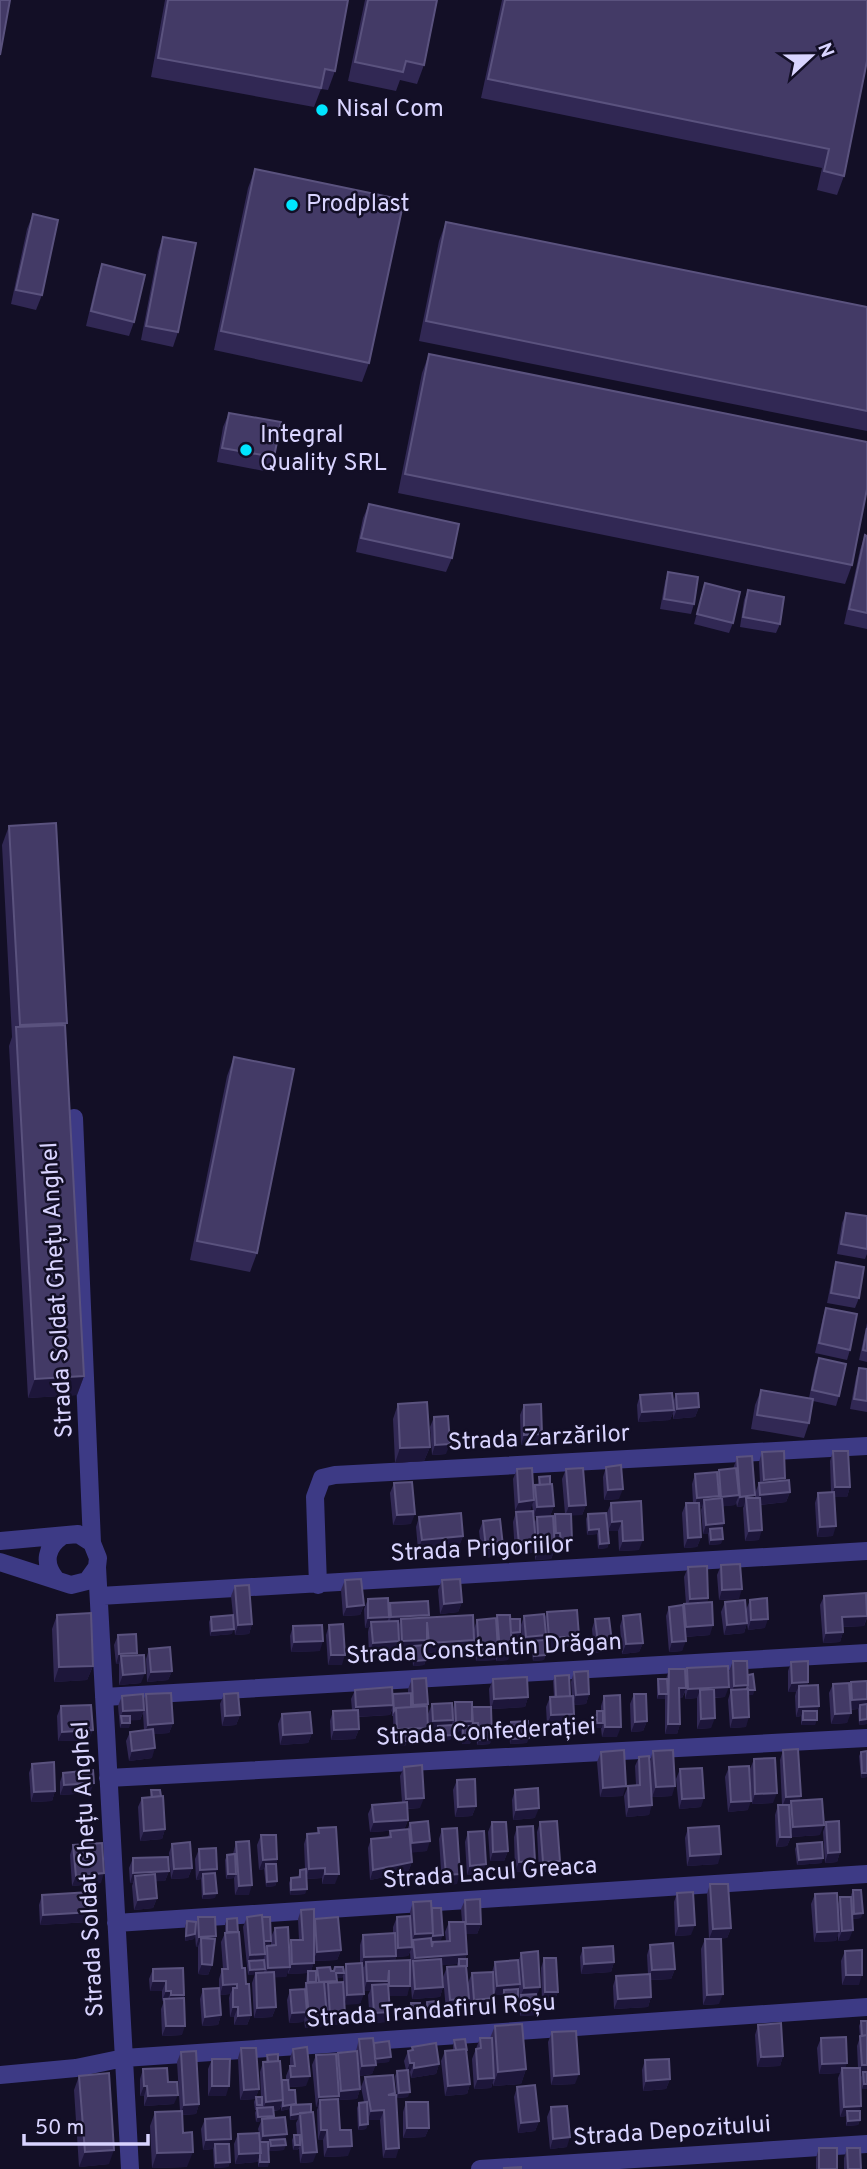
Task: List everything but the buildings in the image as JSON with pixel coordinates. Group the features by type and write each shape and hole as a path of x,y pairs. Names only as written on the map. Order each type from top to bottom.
{"street":[{"name":"Strada Soldat Ghețu Anghel","path":"74,1118 92,1543"},
{"name":"Strada Zarzărilor","path":"318,1585 315,1497 322,1478 335,1475 867,1447"},
{"path":"0,1541 78,1534 92,1543 97,1550 97,1567 88,1581 79,1584 62,1583 50,1572 47,1555 55,1540 62,1536"},
{"name":"Strada Prigoriilor","path":"100,1597 867,1551"},
{"path":"0,1562 55,1578"},
{"name":"Strada Soldat Ghețu Anghel","path":"97,1567 130,2169"},
{"path":"79,1584 100,1597"},
{"name":"Strada Constantin Drăgan","path":"104,1696 867,1653"},
{"name":"Strada Confederației","path":"108,1778 867,1738"},
{"name":"Strada Lacul Greaca","path":"117,1923 867,1874"},
{"name":"Strada Trandafirul Roșu","path":"0,2075 76,2068 124,2058 867,2007"},
{"name":"Strada Depozitului","path":"480,2169 867,2144"}],"place":[{"name":"Nisal Com","path":"322,110"},
{"name":"Prodplast","path":"292,205"},
{"name":"Integral Quality SRL","path":"246,450"}]}
